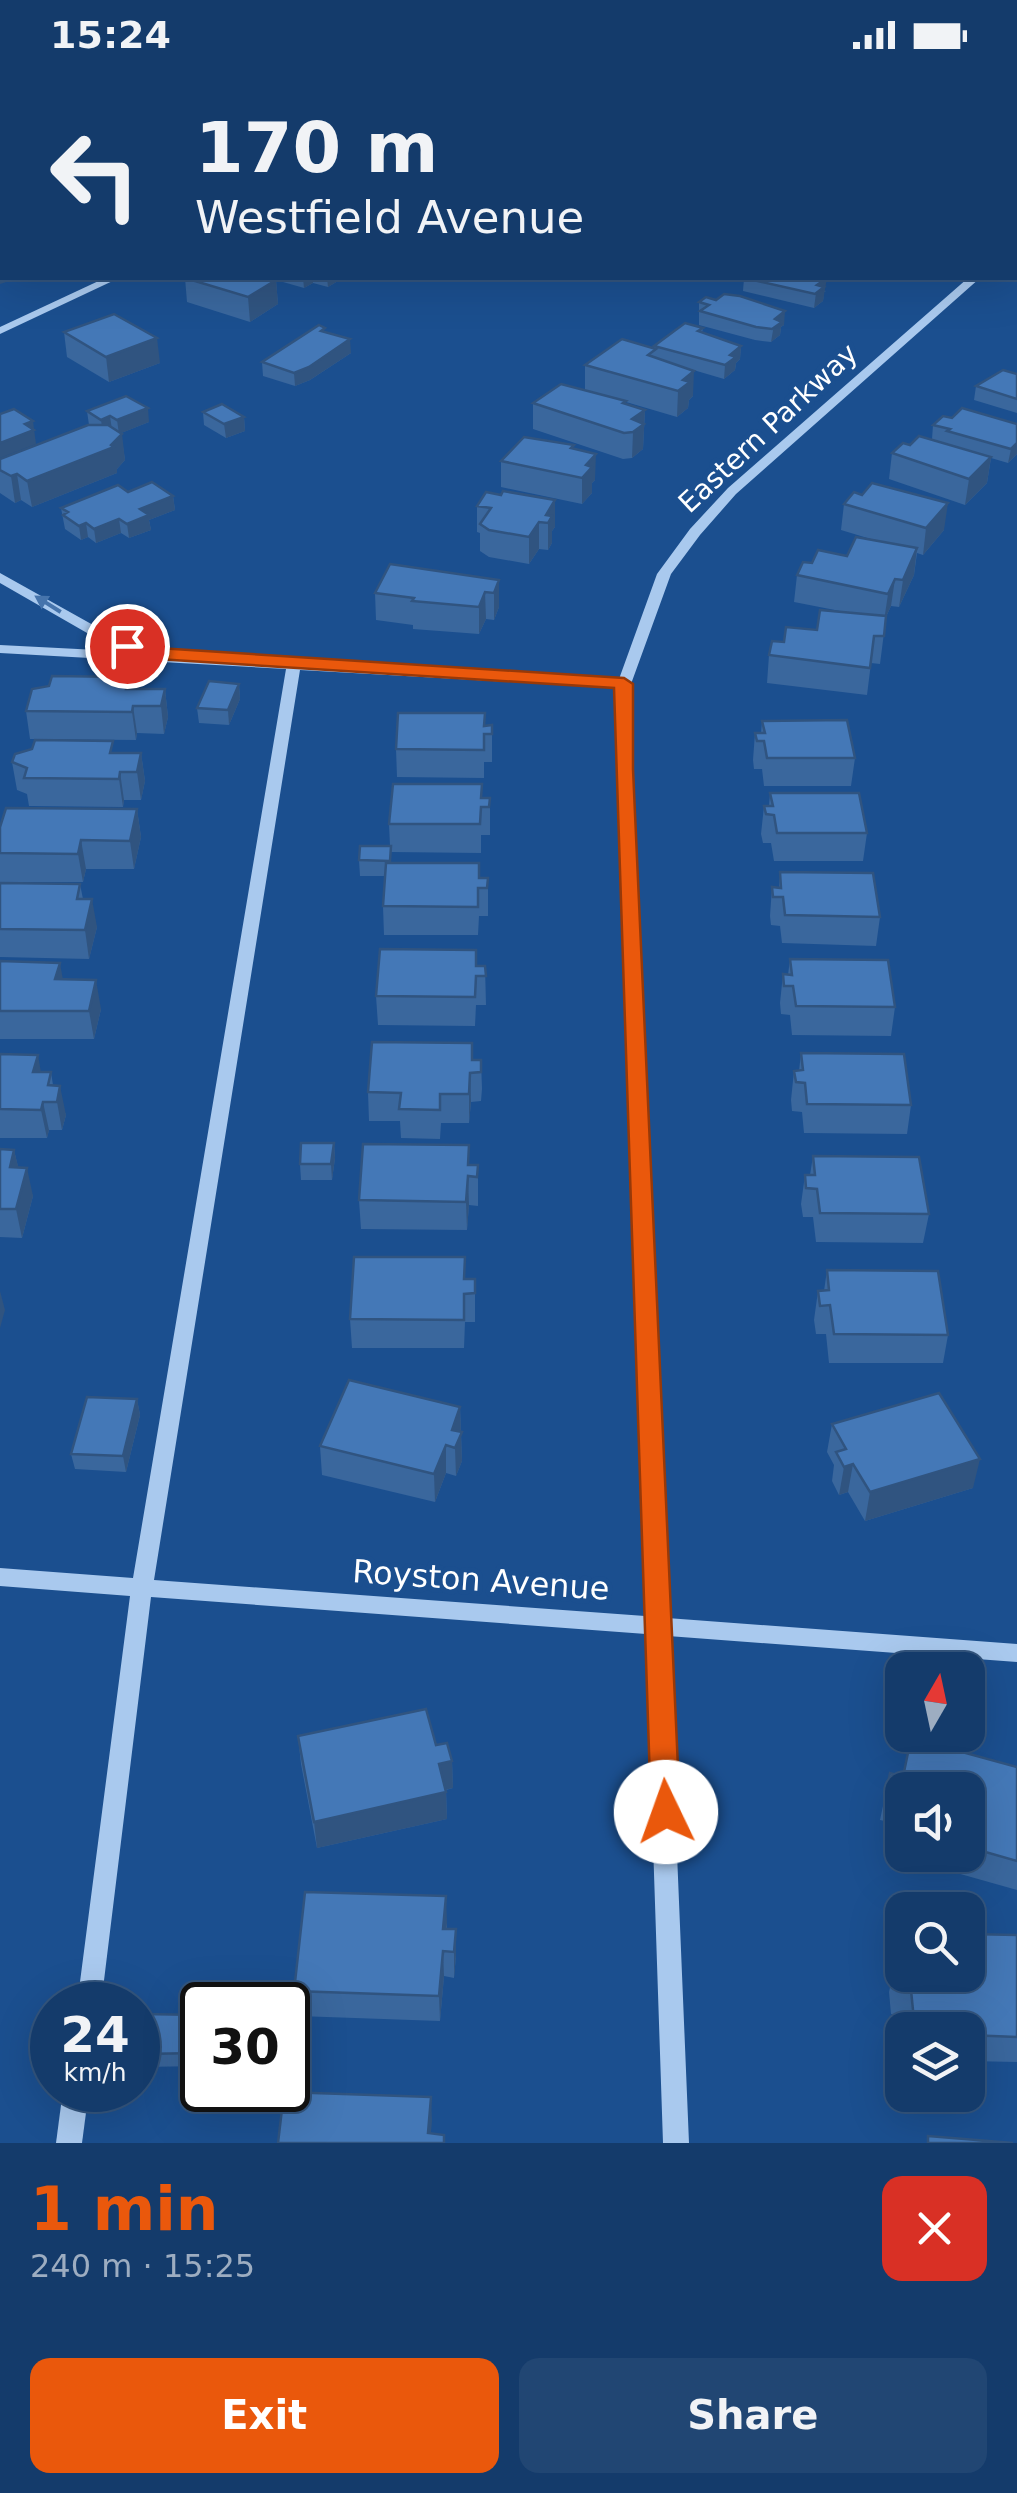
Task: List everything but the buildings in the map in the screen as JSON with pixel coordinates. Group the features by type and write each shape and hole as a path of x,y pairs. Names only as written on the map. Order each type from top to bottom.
{"street":[{"path":"0,331 110,280"},
{"name":"Eastern Parkway","path":"676,2143 624,684 664,574 695,532 732,491 972,280"},
{"path":"0,578 106,638 157,654 624,684"},
{"path":"0,649 204,658"},
{"path":"92,1982 142,1588 294,664"},
{"name":"Royston Avenue","path":"0,1577 1017,1653"},
{"path":"68,2143 73,2112"}],"route":[{"path":"127,646 157,654 204,658 624,684 624,769 666,1812"}]}
